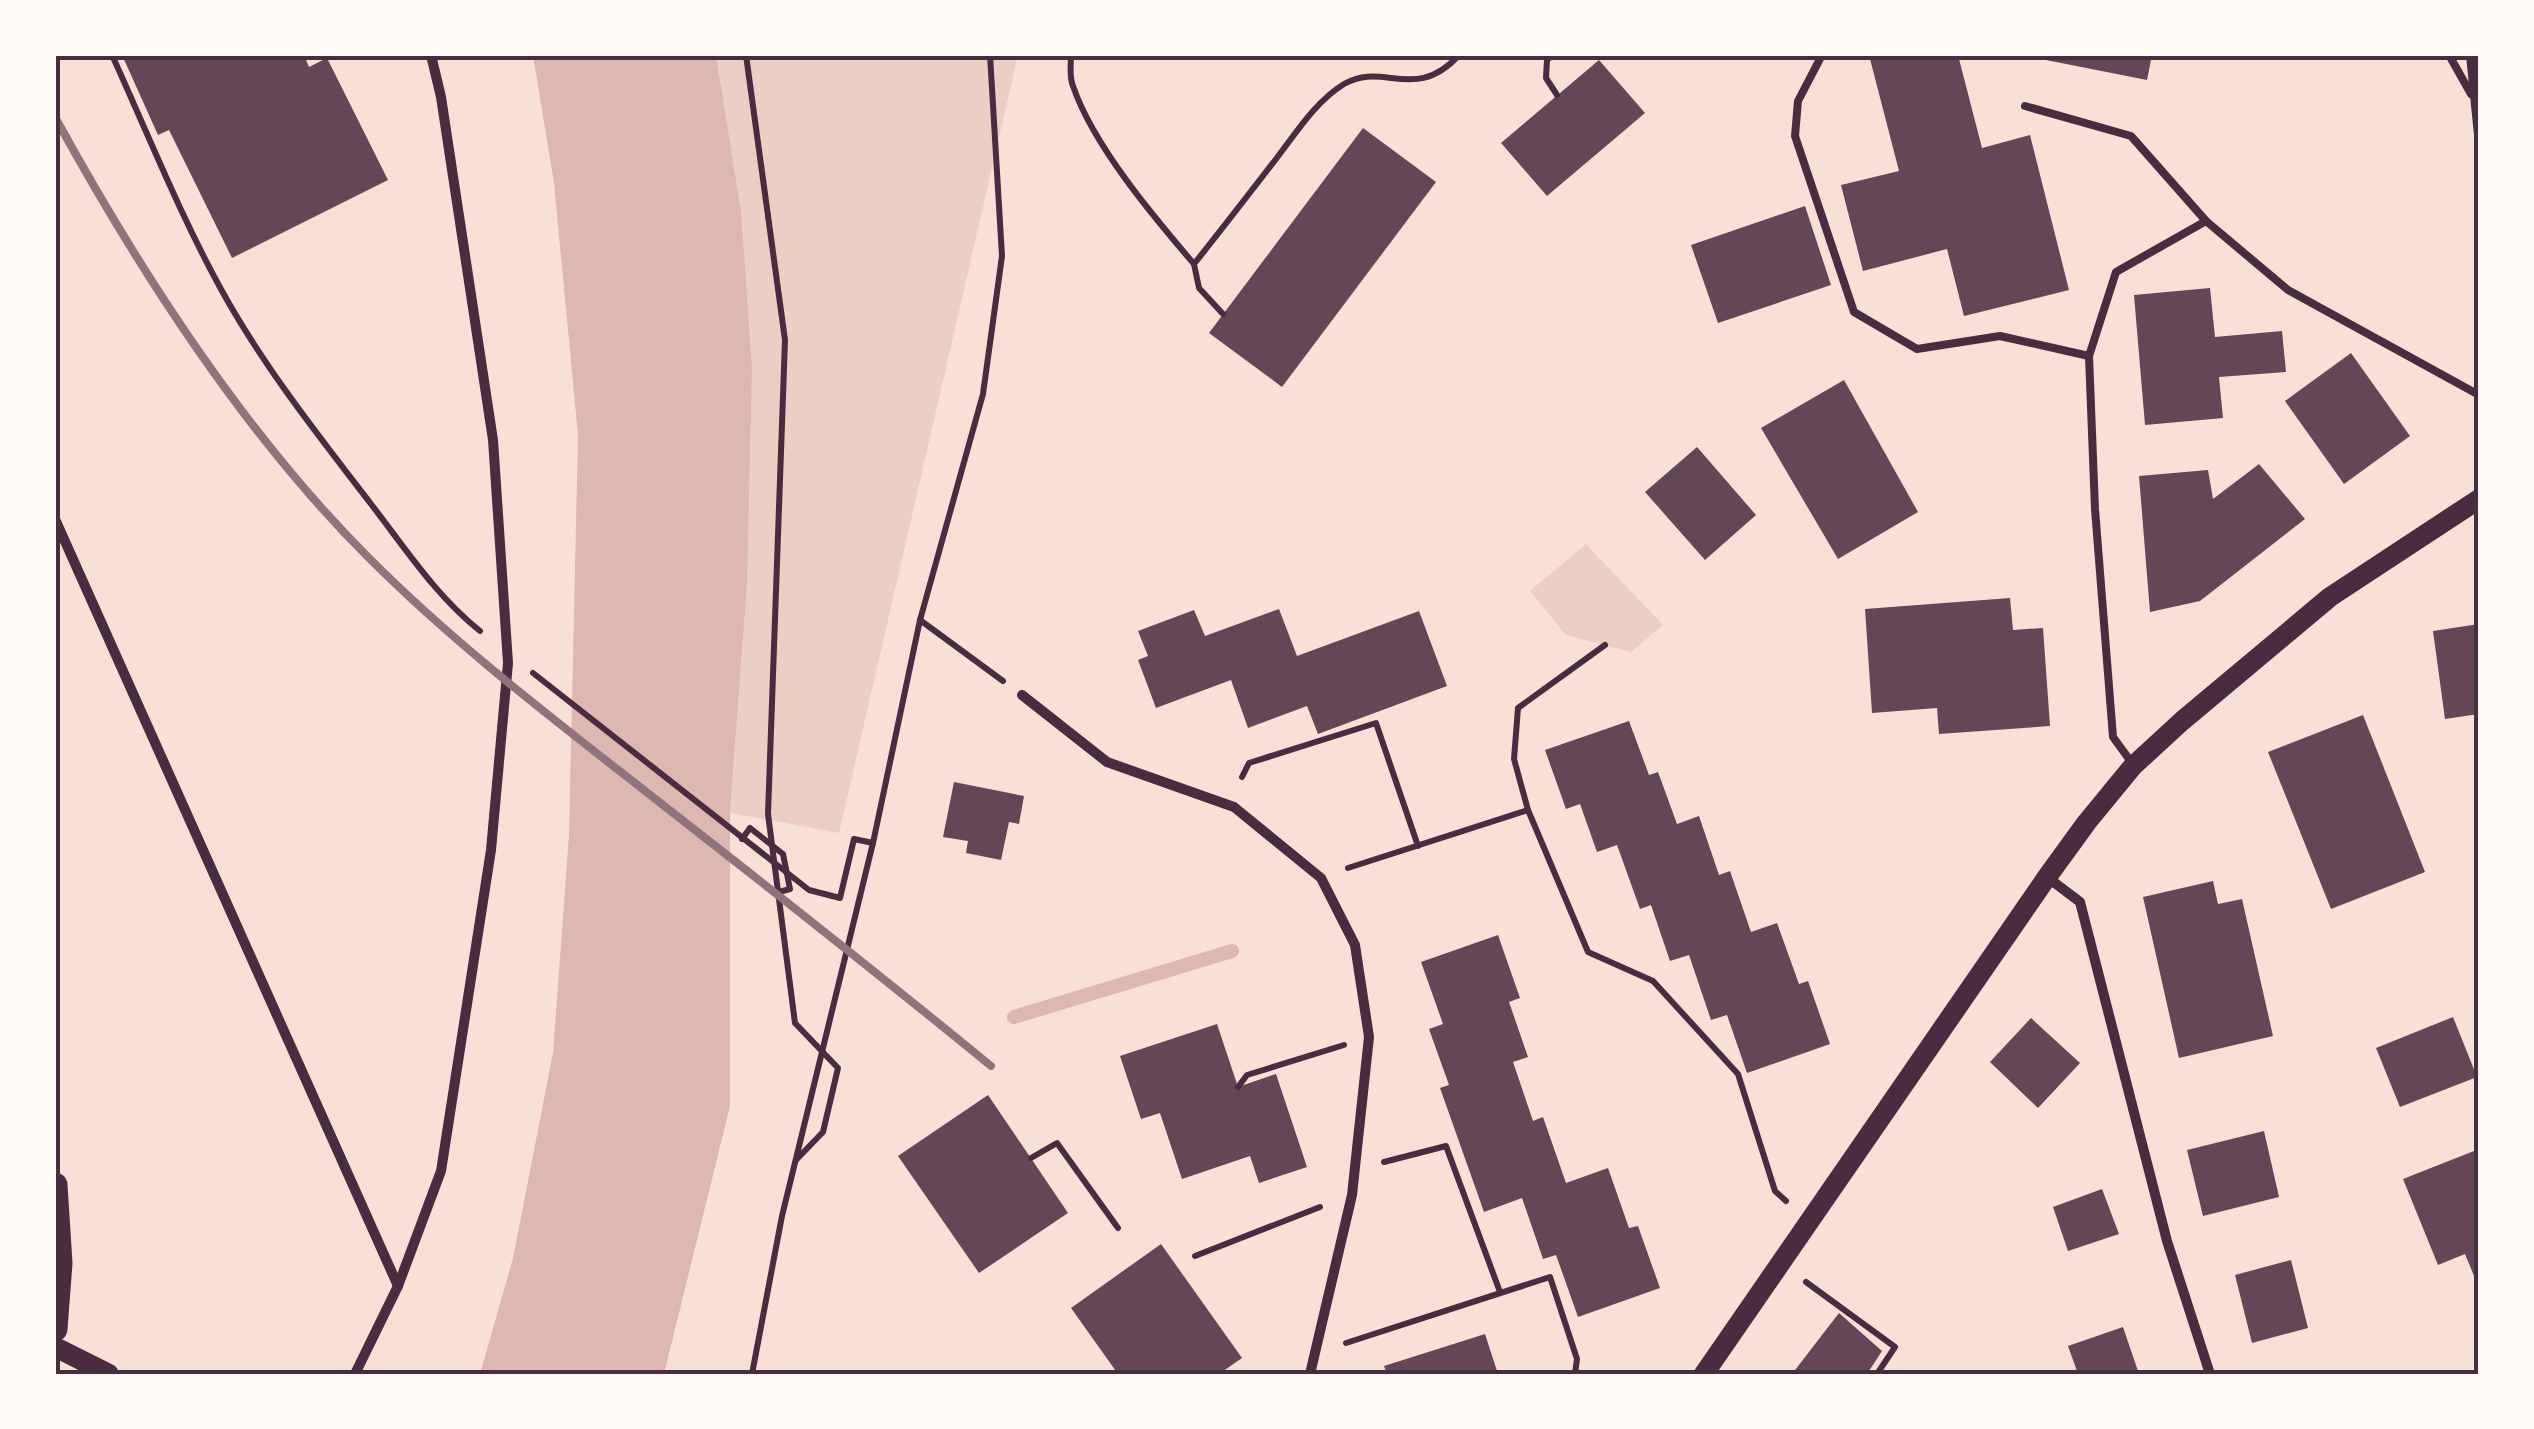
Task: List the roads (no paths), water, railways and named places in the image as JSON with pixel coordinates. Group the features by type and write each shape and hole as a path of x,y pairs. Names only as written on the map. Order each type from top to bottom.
{"main road":[{"path":"1704,1374 2048,877 2134,766 2330,597 2479,498"},
{"path":"55,1185 60,1273 55,1328"},
{"path":"55,1347 109,1374"}],"street":[{"path":"355,1374 398,1286 441,1171 491,850 508,663 493,440 463,231 431,55"},
{"path":"55,519 398,1286"},
{"path":"1022,695 1107,762 1234,806 1321,878 1355,945 1369,1037 1352,1194 1310,1374"},
{"path":"2048,877 2080,902 2167,1241 2210,1374"}],"lane":[{"path":"1822,55 1798,101 1795,136 1854,312 1916,349 2000,336 2089,356"},
{"path":"2449,55 2475,100"},
{"path":"2470,55 2479,145"},
{"path":"2025,106 2130,136 2206,221 2288,290 2479,395"},
{"path":"2134,766 2113,738 2095,508 2089,356 2116,272 2206,221"}],"waterway":[{"path":"1014,1017 1232,951"}],"railway":[{"path":"55,117 122,234 197,349 280,459 370,559 508,683 991,1066"}]}
